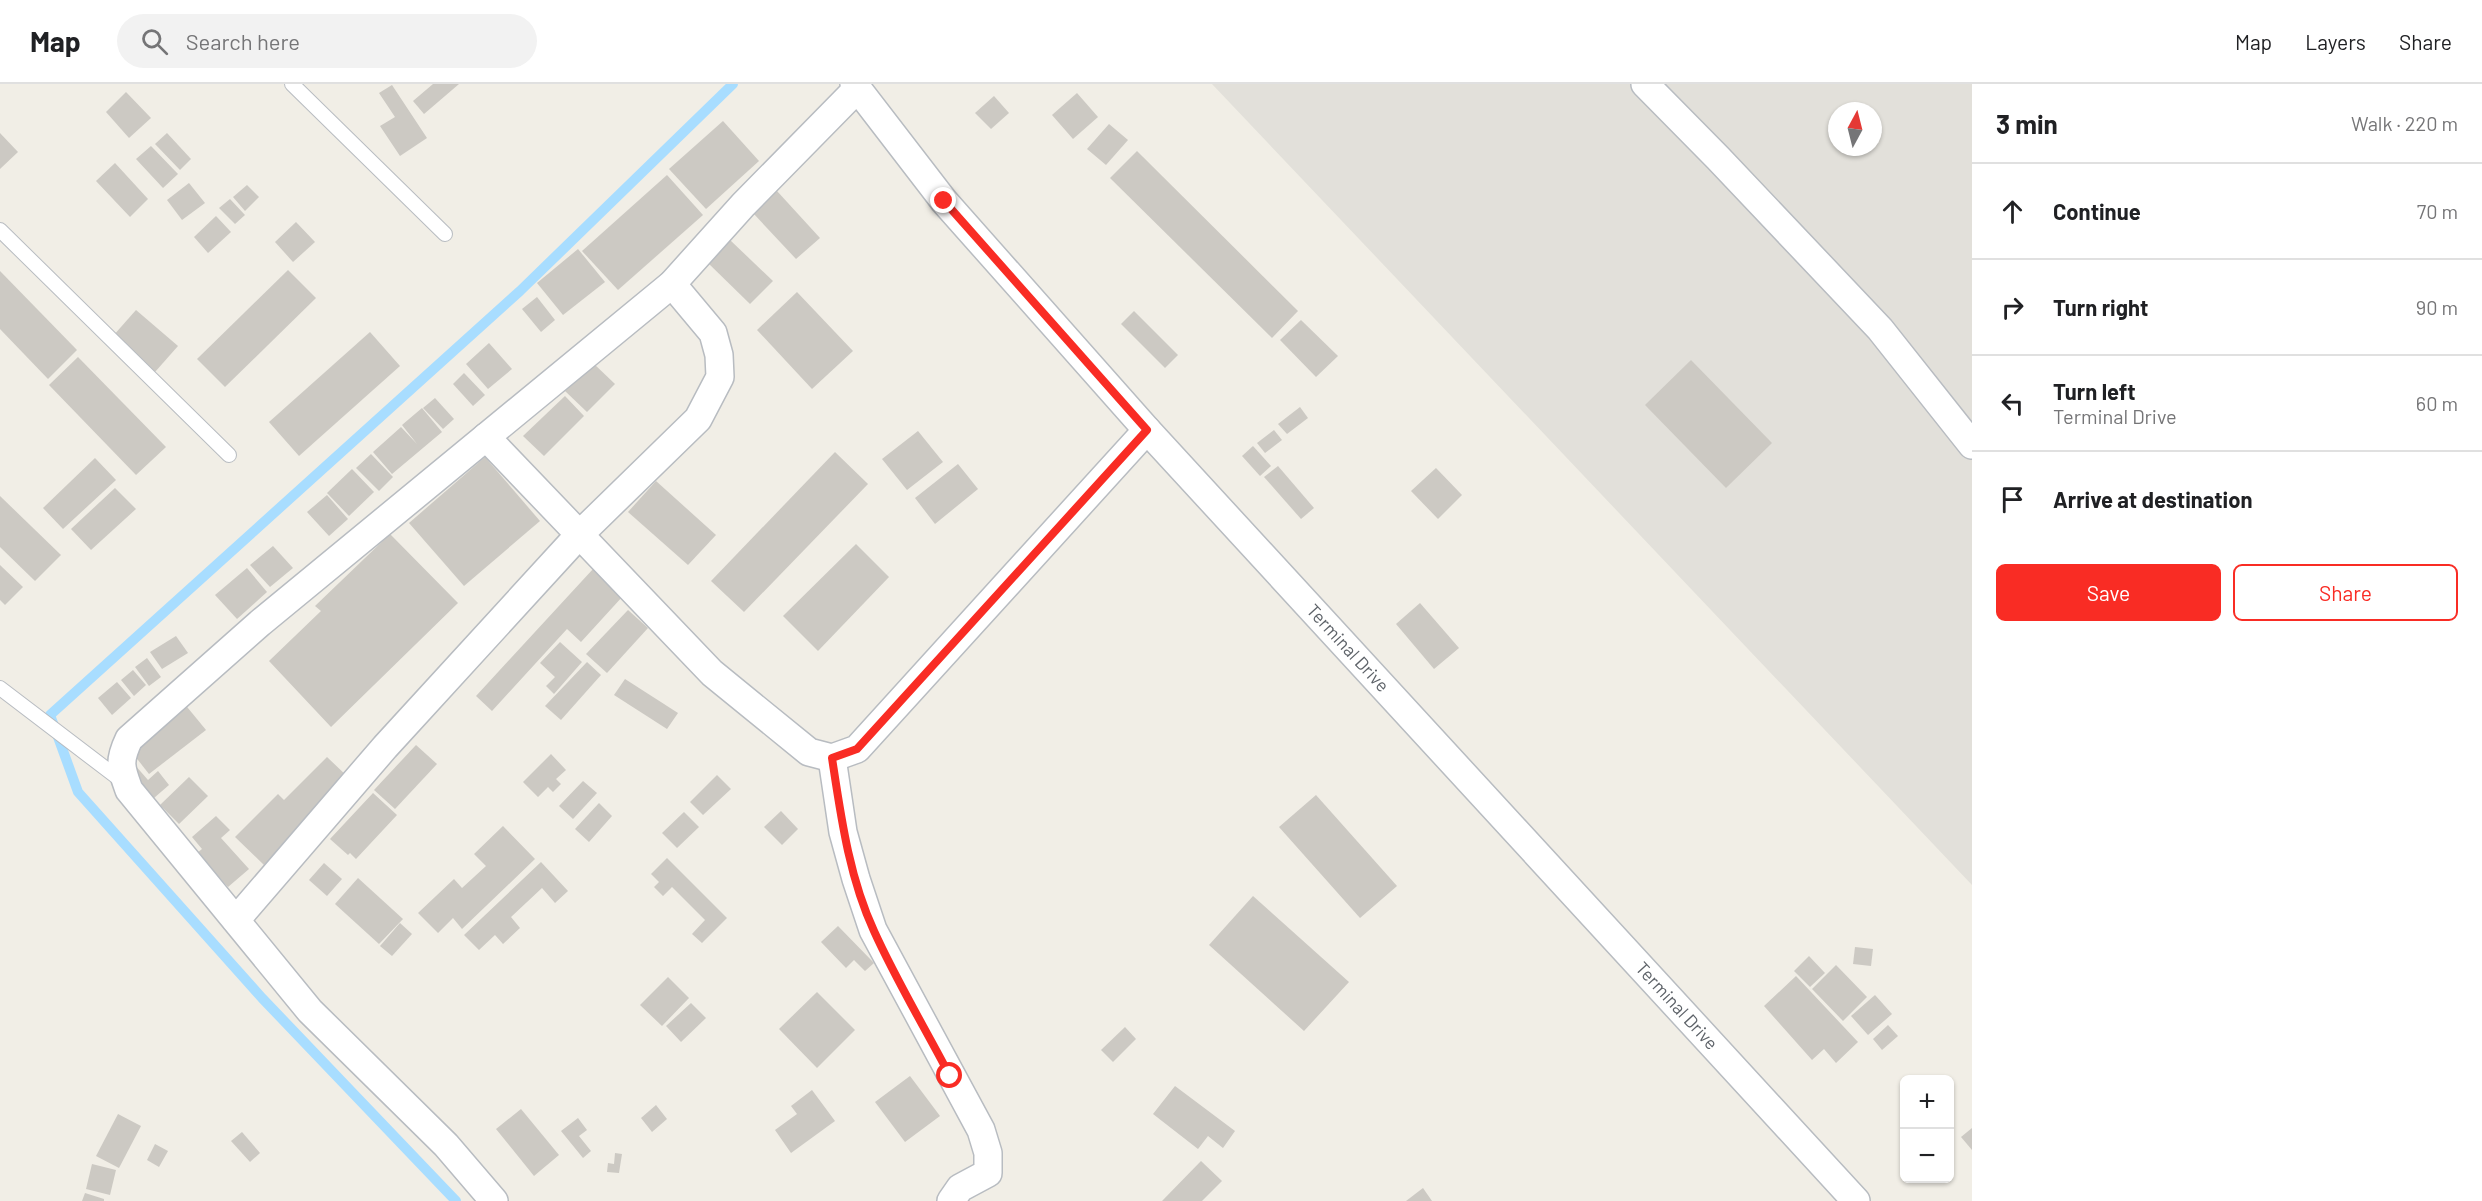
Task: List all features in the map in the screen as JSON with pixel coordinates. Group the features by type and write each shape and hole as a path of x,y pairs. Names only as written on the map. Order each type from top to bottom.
{"street":[{"path":"1645,84 1880,329 1972,445"},
{"path":"494,1201 446,1145 310,1011 129,790 121,769 122,755 129,740 260,623 672,284 855,86"},
{"name":"Terminal Drive","path":"855,86 944,201 1147,430 1856,1201"},
{"path":"236,920 384,747 579,535 698,419 720,377 719,355 713,333 672,284"},
{"path":"486,437 712,674 808,752 832,758 857,749 1147,430"},
{"path":"832,758 843,832 873,930 981,1130 988,1153 988,1173 960,1188 951,1201"}],"lane":[{"path":"292,84 445,234"},
{"path":"0,230 229,455"},
{"path":"0,688 127,784"}],"shaded area":[{"path":"1212,84 1972,84 1972,885"}],"building":[{"path":"433,84 459,84 424,114 413,101"},
{"path":"392,85 427,138 400,156 380,126 395,117 379,93"},
{"path":"126,92 151,118 129,138 106,112"},
{"path":"1077,93 1098,117 1073,139 1052,115"},
{"path":"994,96 1009,113 991,129 975,113"},
{"path":"723,121 759,161 706,209 669,169"},
{"path":"1109,124 1128,140 1106,165 1087,149"},
{"path":"0,133 18,152 0,169"},
{"path":"167,133 191,159 180,170 155,144"},
{"path":"151,146 178,174 163,188 136,159"},
{"path":"1137,151 1298,311 1272,338 1110,178"},
{"path":"115,163 148,199 130,217 96,181"},
{"path":"667,175 703,215 618,290 582,251"},
{"path":"189,183 205,203 182,220 167,200"},
{"path":"247,185 259,197 245,211 233,197"},
{"path":"777,191 820,238 796,259 753,213"},
{"path":"230,199 245,215 235,224 219,208"},
{"path":"216,216 231,232 208,253 194,237"},
{"path":"296,222 315,242 293,262 275,242"},
{"path":"730,240 773,281 750,304 707,262"},
{"path":"578,249 605,282 563,315 537,283"},
{"path":"288,270 316,298 225,387 197,359"},
{"path":"0,271 77,350 48,379 0,329"},
{"path":"797,292 853,351 812,389 757,330"},
{"path":"537,297 555,320 541,332 522,309"},
{"path":"136,310 178,346 155,372 113,336"},
{"path":"1134,311 1178,355 1165,368 1121,324"},
{"path":"1301,320 1338,356 1316,377 1280,340"},
{"path":"370,332 400,366 299,456 269,422"},
{"path":"489,343 512,369 488,389 466,364"},
{"path":"78,357 166,447 136,475 49,385"},
{"path":"1691,360 1772,443 1726,488 1645,405"},
{"path":"593,363 615,384 587,412 565,391"},
{"path":"464,373 485,395 473,406 453,384"},
{"path":"565,396 584,416 544,456 523,436"},
{"path":"435,398 454,419 443,429 423,408"},
{"path":"1300,407 1308,418 1287,434 1278,424"},
{"path":"422,408 442,432 392,474 373,452 401,427 417,444 402,425"},
{"path":"1274,430 1282,440 1265,453 1257,443"},
{"path":"918,431 943,462 907,490 882,459"},
{"path":"1253,446 1271,466 1260,476 1242,456"},
{"path":"835,452 868,484 744,612 711,581"},
{"path":"371,454 393,477 379,491 356,468"},
{"path":"485,457 540,521 464,586 409,523"},
{"path":"95,458 116,480 63,529 43,508"},
{"path":"958,464 978,489 935,524 915,498"},
{"path":"1278,466 1314,508 1301,519 1264,477"},
{"path":"1436,468 1462,495 1438,519 1411,491"},
{"path":"352,469 374,492 349,516 327,493"},
{"path":"656,481 716,535 688,565 628,512"},
{"path":"115,488 136,509 91,550 71,529"},
{"path":"327,495 348,519 329,536 307,512"},
{"path":"0,496 61,555 35,581 0,547"},
{"path":"390,534 458,603 331,727 269,661 321,611 315,606"},
{"path":"856,544 889,577 818,651 783,616"},
{"path":"273,546 293,568 270,587 250,565"},
{"path":"0,565 23,587 5,605 0,600"},
{"path":"247,568 267,592 237,619 215,595"},
{"path":"593,569 623,596 581,642 567,629 492,711 476,696"},
{"path":"1420,603 1459,648 1434,669 1396,624"},
{"path":"628,610 648,628 607,673 586,654"},
{"path":"176,636 188,653 162,669 150,652"},
{"path":"560,642 582,662 554,694 546,686 555,677 540,663"},
{"path":"147,658 161,677 149,686 135,667"},
{"path":"587,662 601,675 561,720 545,706"},
{"path":"133,670 146,685 134,696 121,680"},
{"path":"625,679 678,713 667,729 614,695"},
{"path":"117,682 131,698 112,715 98,698"},
{"path":"183,702 206,730 149,774 127,746"},
{"path":"416,745 437,764 395,809 374,790"},
{"path":"551,754 566,770 556,779 561,784 553,792 548,787 538,797 523,782"},
{"path":"327,757 349,778 264,865 235,837 278,794 284,800"},
{"path":"134,764 148,780 158,771 169,785 154,798 129,769"},
{"path":"717,775 731,789 703,815 690,802"},
{"path":"189,777 208,796 179,824 160,805"},
{"path":"583,781 597,793 573,819 559,806"},
{"path":"373,793 397,815 356,859 330,839"},
{"path":"1316,795 1397,886 1360,918 1279,827"},
{"path":"599,803 612,816 589,842 575,829"},
{"path":"781,811 798,829 782,845 764,827"},
{"path":"684,812 699,827 677,848 662,833"},
{"path":"216,816 230,830 221,838 249,869 228,887 197,853 202,849 192,837"},
{"path":"503,826 535,859 462,929 453,918 438,933 418,913 454,879 462,888 486,866 474,854"},
{"path":"667,858 727,918 702,943 692,934 705,920 672,887 663,896 654,887 659,882 651,874"},
{"path":"541,862 568,891 555,903 542,888 511,917 520,928 503,944 495,935 479,950 464,935"},
{"path":"324,863 342,879 327,896 309,880"},
{"path":"358,878 403,919 379,944 335,904"},
{"path":"1253,896 1349,982 1304,1031 1209,945"},
{"path":"400,923 412,934 392,956 380,946"},
{"path":"838,926 874,963 865,971 854,960 846,968 821,942"},
{"path":"1855,947 1873,949 1871,966 1853,964"},
{"path":"1809,956 1825,973 1810,987 1794,971"},
{"path":"1836,965 1867,997 1843,1021 1812,989"},
{"path":"1796,976 1858,1042 1836,1063 1824,1049 1812,1060 1764,1006"},
{"path":"668,977 689,998 662,1026 640,1005"},
{"path":"817,992 855,1030 817,1068 779,1029"},
{"path":"1875,995 1892,1014 1868,1035 1851,1016"},
{"path":"691,1003 706,1018 681,1042 666,1026"},
{"path":"1888,1025 1898,1036 1882,1050 1873,1039"},
{"path":"1125,1027 1136,1039 1113,1062 1101,1050"},
{"path":"910,1076 940,1116 905,1142 875,1102"},
{"path":"1175,1086 1235,1131 1223,1148 1208,1136 1198,1149 1153,1114"},
{"path":"812,1090 835,1121 791,1153 775,1130 797,1114 791,1106"},
{"path":"656,1105 667,1119 652,1132 641,1118"},
{"path":"521,1109 559,1155 534,1176 496,1129"},
{"path":"118,1114 141,1126 119,1168 96,1156"},
{"path":"578,1118 587,1130 579,1136 591,1151 583,1158 561,1131"},
{"path":"1972,1128 1972,1150 1961,1137"},
{"path":"242,1132 260,1153 250,1162 231,1141"},
{"path":"155,1144 168,1151 159,1167 147,1160"},
{"path":"615,1153 622,1154 619,1173 607,1172 608,1163 614,1164"},
{"path":"1201,1161 1222,1181 1202,1201 1162,1201"},
{"path":"92,1164 116,1170 110,1195 86,1189"},
{"path":"1423,1188 1432,1201 1406,1201"},
{"path":"85,1193 104,1199 104,1201 82,1201"}],"waterway":[{"path":"456,1201 262,998 78,792 50,715 520,291 733,84"}],"route":[{"path":"944,201 1147,430 857,749 832,758 843,832 873,930 950,1076"}]}
